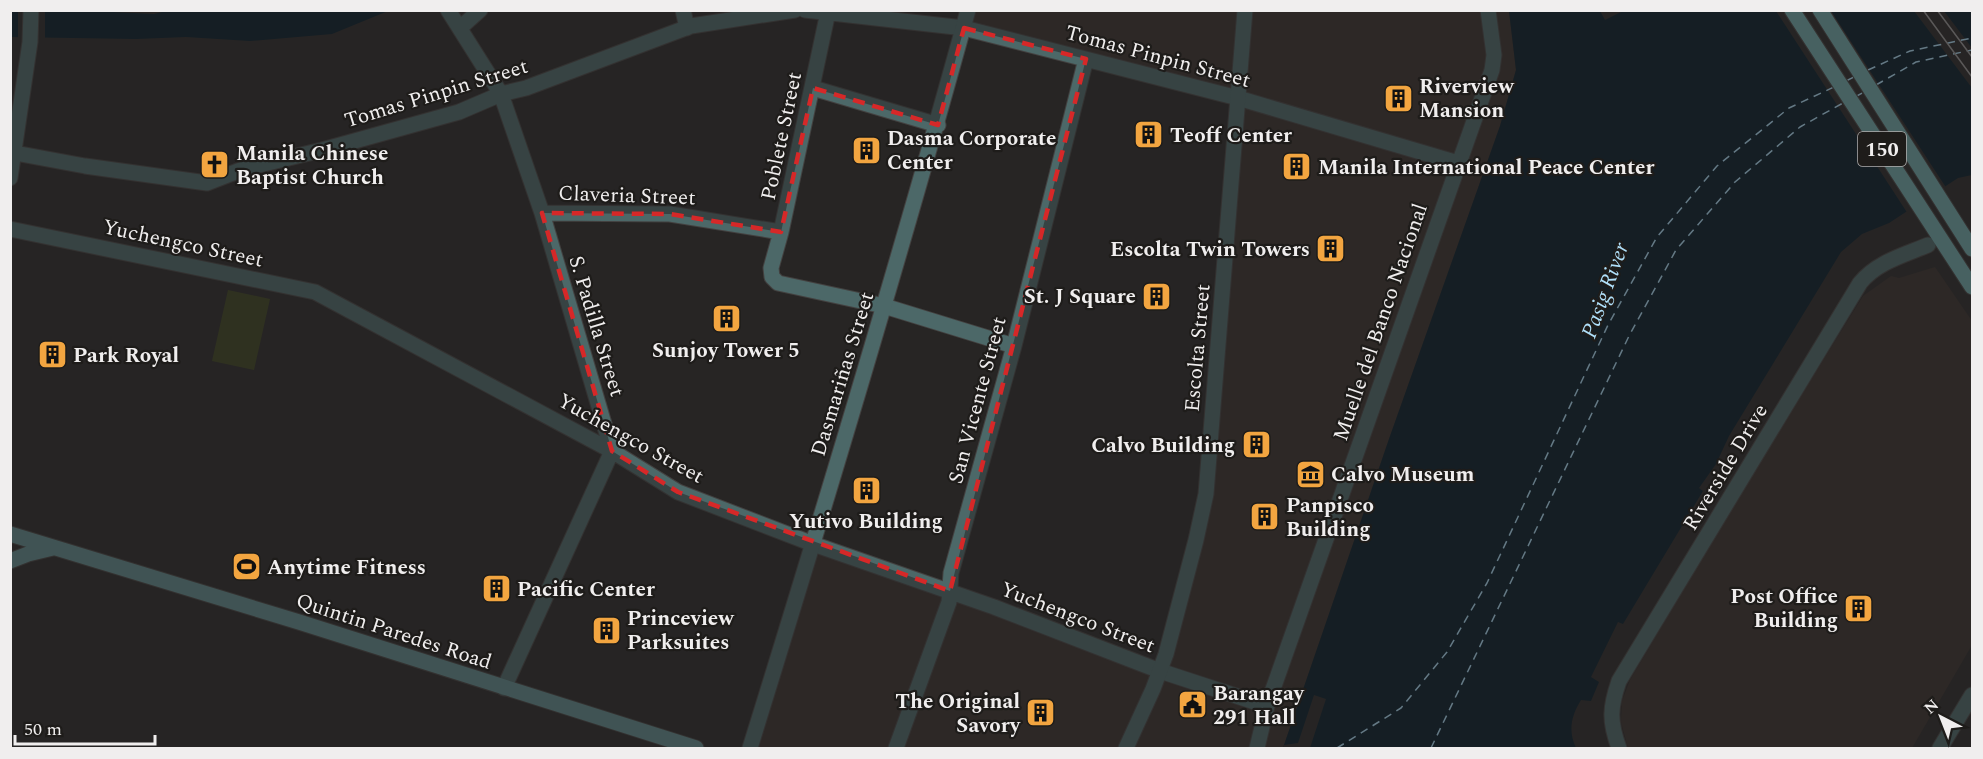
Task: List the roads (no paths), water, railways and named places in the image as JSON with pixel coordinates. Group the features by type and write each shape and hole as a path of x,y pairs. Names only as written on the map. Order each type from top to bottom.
{"main road":[{"name":"150","path":"1792,10 1972,287"},
{"name":"150","path":"1820,10 1972,249"},
{"name":"Quintin Paredes Road","path":"10,534 171,582 696,748"},
{"path":"10,561 53,548"}],"street":[{"path":"10,178 30,42 31,10"},
{"name":"S. Padilla Street","path":"448,10 501,94 542,213 612,451"},
{"path":"460,28 480,10"},
{"path":"682,10 687,27"},
{"name":"Tomas Pinpin Street","path":"15,153 85,166 207,183 243,169 459,112 501,94 526,88 687,27 795,10"},
{"name":"Tomas Pinpin Street","path":"805,10 911,24 964,28 1238,98 1458,163"},
{"name":"Dasmariñas Street","path":"750,748 938,125 969,10"},
{"name":"Escolta Street","path":"1126,748 1160,671 1196,540 1206,494 1245,10"},
{"name":"Muelle del Banco Nacional","path":"1257,748 1267,705 1494,62 1488,10"},
{"name":"Poblete Street","path":"828,12 781,232 771,268 772,277 778,283 884,306"},
{"name":"San Vicente Street","path":"896,748 946,611 951,573 1014,345 1086,59"},
{"path":"813,88 938,125"},
{"name":"Claveria Street","path":"542,213 670,213 781,232"},
{"name":"Yuchengco Street","path":"10,229 315,292 612,451 678,492 813,544 950,591 1160,671 1267,705"},
{"name":"Riverside Drive","path":"1619,748 1611,719 1619,681 1860,283 1869,272 1879,266 1928,245"},
{"path":"884,306 1014,345"},
{"path":"504,688 612,451"},
{"path":"1940,748 1972,695"}],"water":[{"path":"71,10 154,14 170,10 388,11 332,34 250,41 186,37 136,39 11,37 11,11"},
{"name":"Pasig River","path":"1625,10 1972,11 1972,175 1958,178 1889,223 1862,234 1841,252 1729,436 1716,464 1699,488 1703,491 1623,624 1618,622 1591,677 1599,682 1591,701 1581,700 1573,718 1571,730 1576,748 1283,748 1500,126 1516,70 1509,11 1600,11 1605,20"}],"tram line":[{"path":"1923,10 1972,77"},
{"path":"1937,10 1972,57"}],"place":[{"name":"Riverview Mansion","path":"1398,98"},
{"name":"Teoff Center","path":"1149,135"},
{"name":"Dasma Corporate Center","path":"866,150"},
{"name":"Manila Chinese Baptist Church","path":"215,165"},
{"name":"Manila International Peace Center","path":"1297,167"},
{"name":"Escolta Twin Towers","path":"1331,249"},
{"name":"St. J Square","path":"1157,296"},
{"name":"Sunjoy Tower 5","path":"726,319"},
{"name":"Park Royal","path":"52,355"},
{"name":"Calvo Building","path":"1256,445"},
{"name":"Calvo Museum","path":"1310,474"},
{"name":"Yutivo Building","path":"866,490"},
{"name":"Panpisco Building","path":"1265,517"},
{"name":"Anytime Fitness","path":"246,567"},
{"name":"Pacific Center","path":"496,589"},
{"name":"Post Office Building","path":"1859,608"},
{"name":"Princeview Parksuites","path":"606,630"},
{"name":"Barangay 291 Hall","path":"1192,705"},
{"name":"The Original Savory","path":"1041,713"}]}
